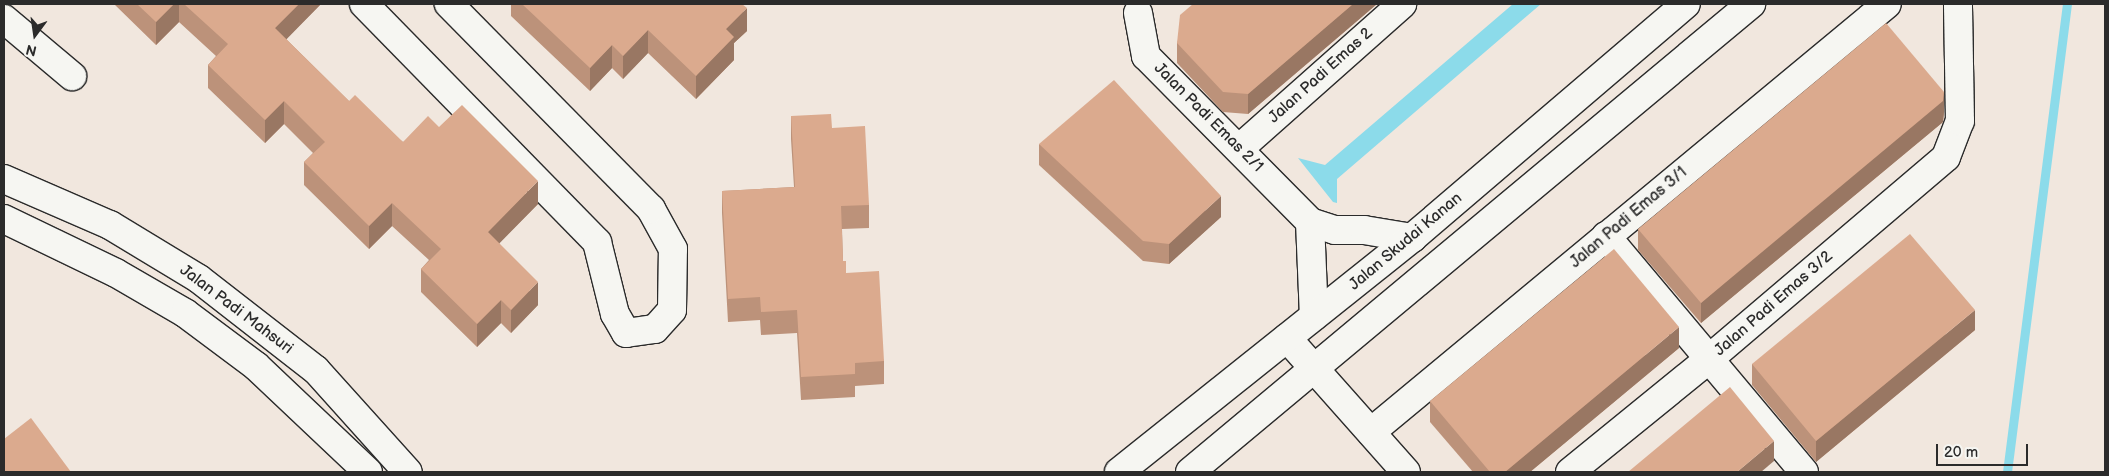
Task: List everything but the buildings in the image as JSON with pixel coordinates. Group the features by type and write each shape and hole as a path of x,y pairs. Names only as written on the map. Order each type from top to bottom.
{"street":[{"path":"364,4 597,242 615,314 626,333 655,329 672,310 673,249 651,209 448,4"},
{"name":"Jalan Padi Emas 2","path":"1240,148 1402,4"},
{"name":"Jalan Skudai Kanan","path":"1120,472 1412,238 1686,4"},
{"path":"1190,472 1751,4"},
{"name":"Jalan Padi Emas 3/1","path":"1371,432 1887,4"},
{"name":"Jalan Padi Emas 3/2","path":"1570,472 1709,359 1946,157 1960,121 1958,4"},
{"name":"Jalan Padi Emas 2/1","path":"1135,7 1146,56 1240,148 1310,222 1335,230 1364,230 1412,238"},
{"path":"4,19 72,76"},
{"name":"Jalan Padi Mahsuri","path":"4,179 110,225 199,279 316,370 408,472"},
{"name":"Jalan Padi Mahsuri","path":"4,218 116,273 185,313 256,366 368,472"},
{"path":"1310,222 1314,316"},
{"path":"1606,236 1804,472"},
{"path":"1287,338 1406,472"}],"water":[{"path":"1513,4 1541,4 1337,179 1337,203 1333,202 1298,158 1325,165"}],"waterway":[{"path":"2007,472 2067,4"}]}
